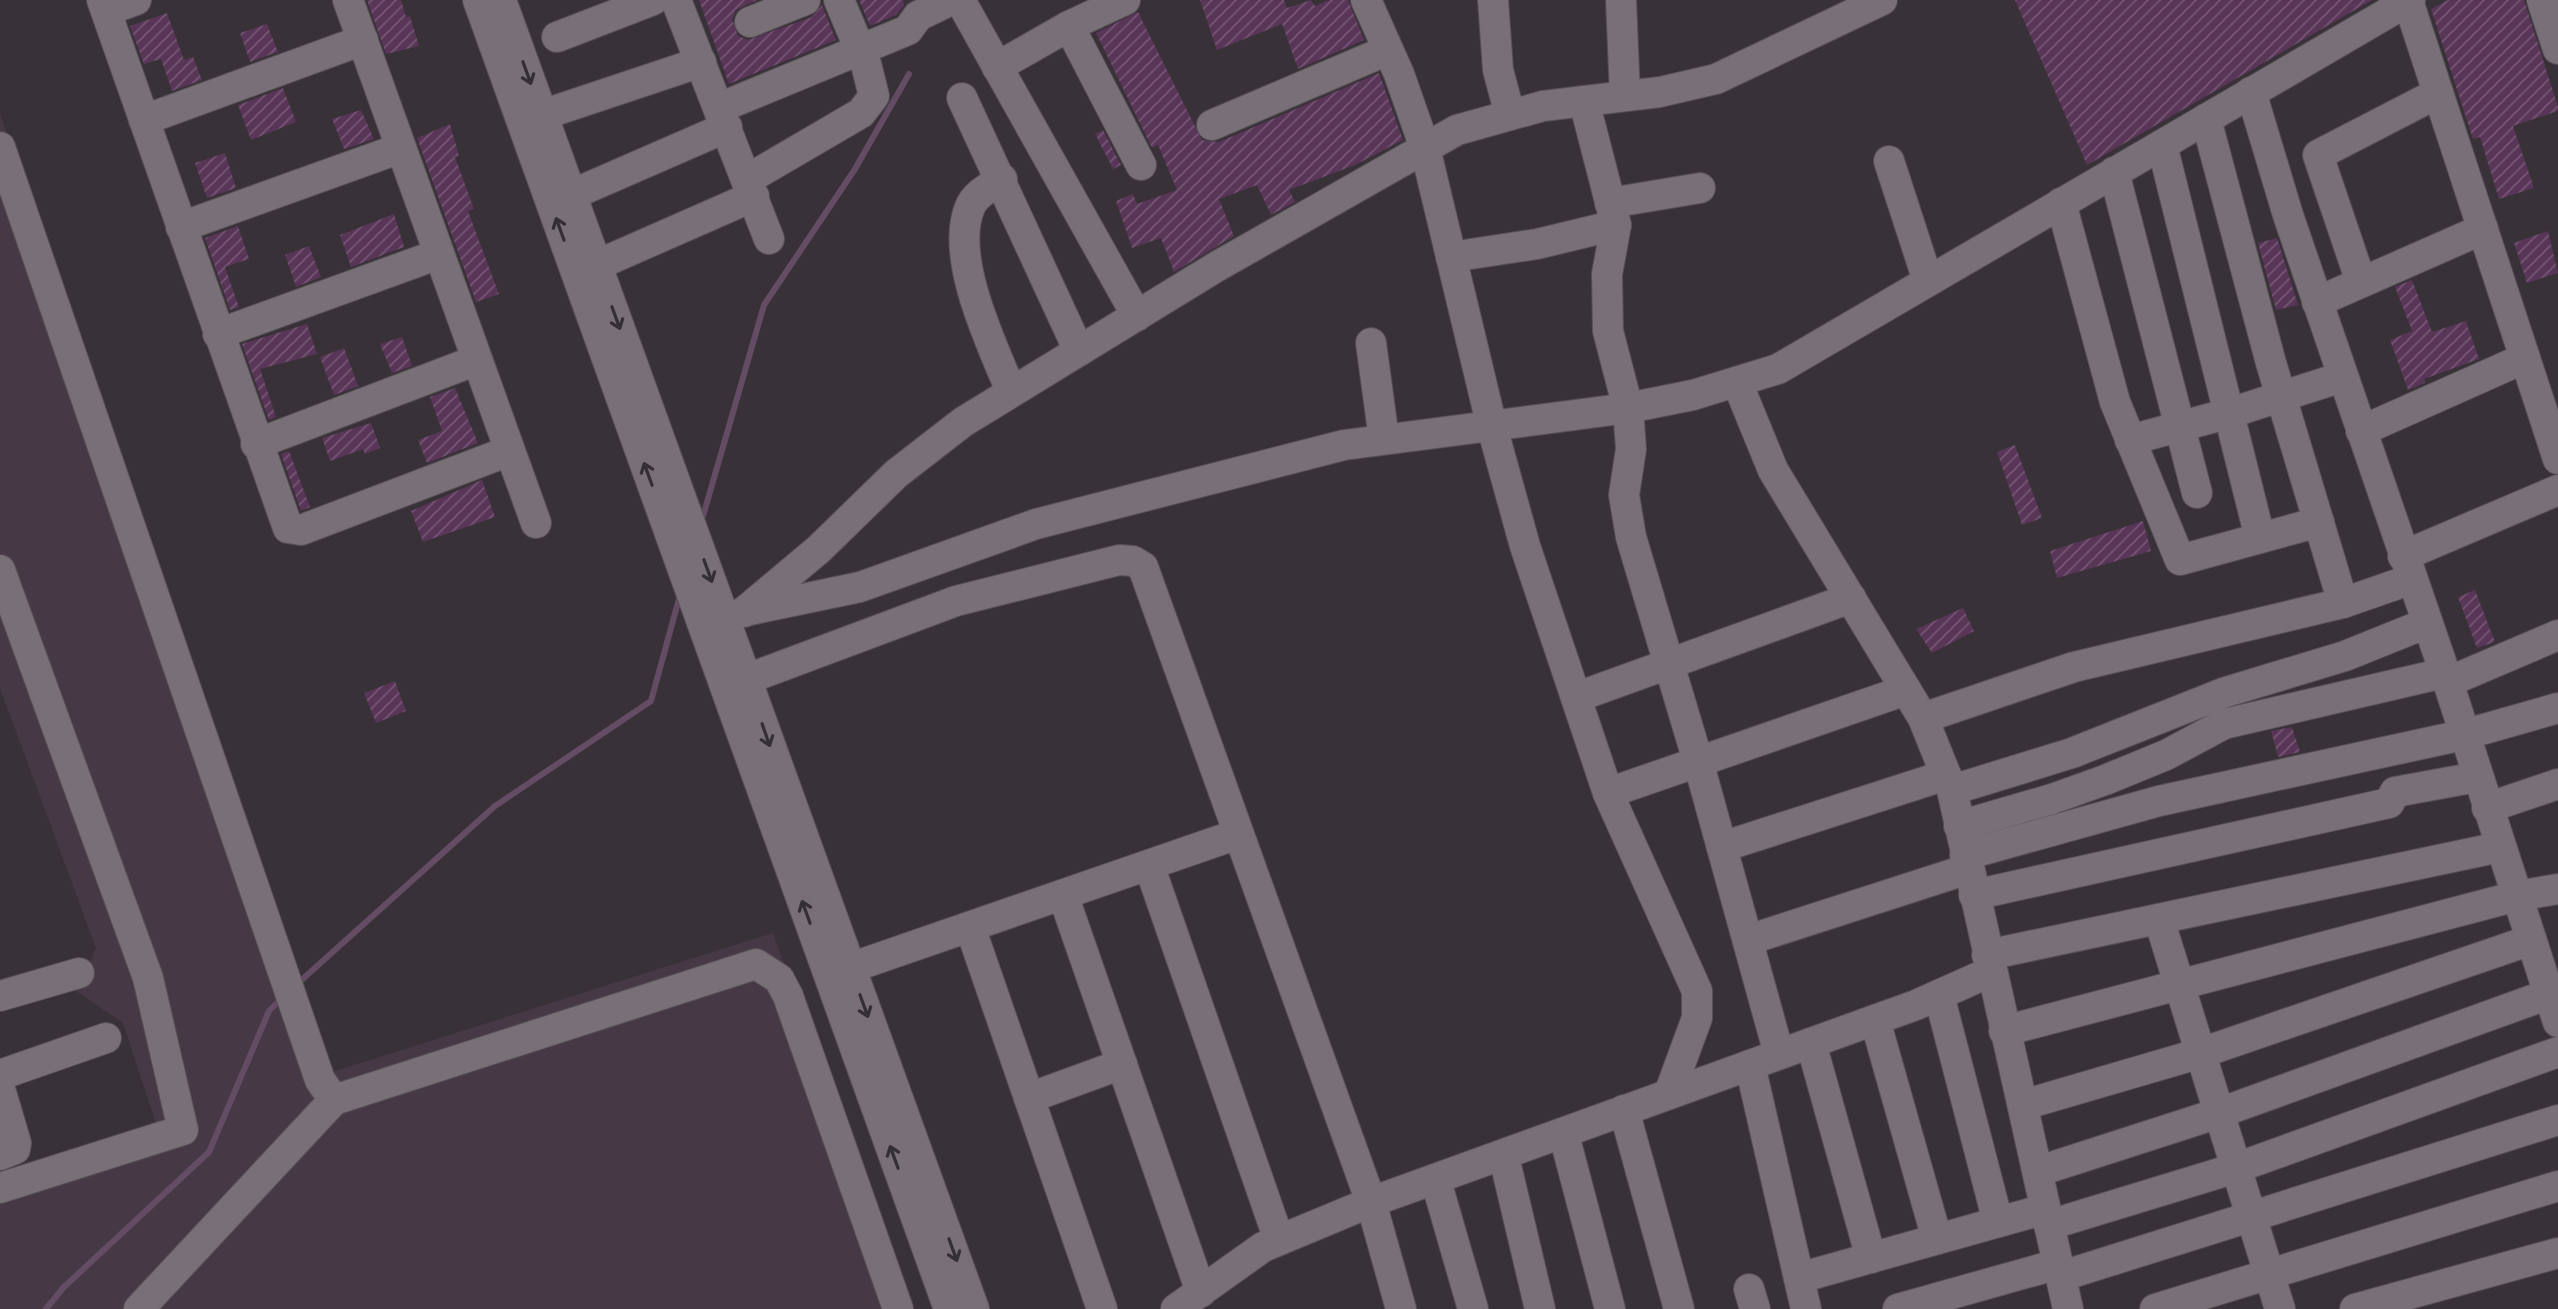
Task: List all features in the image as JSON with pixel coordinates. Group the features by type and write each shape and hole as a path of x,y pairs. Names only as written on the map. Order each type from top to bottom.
{"street":[{"path":"136,0 104,6 283,521 294,531 509,451"},
{"path":"348,0 536,523"},
{"path":"478,0 681,531 747,679 974,1309"},
{"path":"501,0 597,265 681,531"},
{"path":"557,37 653,0"},
{"path":"676,0 769,239"},
{"path":"750,22 805,0"},
{"path":"597,265 751,188 861,113 874,96 860,50 839,0"},
{"path":"571,195 723,117 908,30 915,8 951,0"},
{"path":"960,0 1080,208 1137,316"},
{"path":"997,67 1069,26 1125,0"},
{"path":"1366,0 1425,148 1492,427 1525,546 1608,793 1697,991 1697,1018 1669,1094"},
{"path":"1493,0 1498,70 1510,115"},
{"path":"1621,0 1625,96"},
{"path":"720,617 819,549 896,474 1011,391 1457,130 1543,106 1625,96 1716,79 1882,0"},
{"path":"2542,0 2558,49"},
{"path":"720,617 860,587 1036,524 1344,445 1628,408 1693,395 1778,369 2409,1 2558,459"},
{"path":"1069,26 1141,165"},
{"path":"144,120 363,40"},
{"path":"1212,125 1388,50"},
{"path":"542,115 701,62"},
{"path":"2039,1171 2553,1008 2446,677 2317,302 2251,92"},
{"path":"2361,282 2318,155 2438,93"},
{"path":"962,98 1079,351"},
{"path":"1584,101 1613,214 1607,274 1608,331 1628,408 1631,449 1624,495 1631,537 1698,761 1779,1054"},
{"path":"2206,119 2281,396 2343,603"},
{"path":"2162,145 2260,538"},
{"path":"0,147 320,1080 334,1100"},
{"path":"181,227 401,148"},
{"path":"1889,161 1928,281"},
{"path":"2114,172 2197,493"},
{"path":"1002,179 977,196 970,206 966,221 967,252 977,309 1011,391"},
{"path":"1451,257 1537,244 1613,214 1700,188"},
{"path":"2061,203 2115,402 2180,560 2319,522"},
{"path":"2317,302 2483,229"},
{"path":"218,334 439,254"},
{"path":"1371,343 1384,439"},
{"path":"2361,431 2525,358"},
{"path":"256,444 477,360"},
{"path":"2130,440 2230,413 2342,377"},
{"path":"1737,382 1773,470 1923,718 1949,782 2068,1309"},
{"path":"1923,718 2074,667 2343,603 2558,490"},
{"path":"747,679 956,601 1119,560 1133,561 1143,567 1371,1202 1399,1309"},
{"path":"0,570 148,978 183,1130 0,1188"},
{"path":"1577,697 1851,598"},
{"path":"720,617 949,1309"},
{"path":"1722,847 1949,782 2072,753 2226,692 2345,656 2427,623"},
{"path":"1959,826 2105,780 2166,755 2224,724 2446,677 2558,635"},
{"path":"1608,793 1906,690"},
{"path":"1748,940 1969,873 2159,801 2463,735 2558,708"},
{"path":"1969,873 2389,803 2395,792 2477,777"},
{"path":"2487,808 2558,784"},
{"path":"850,968 1238,834"},
{"path":"1063,895 1122,1064 1188,1300 1263,1247 1279,1240 1371,1202 1504,1157 1624,1110 1875,1020 1939,995 1989,964 2159,919 2500,847"},
{"path":"1149,865 1279,1240"},
{"path":"2004,1031 2517,896 2558,889"},
{"path":"2159,919 2280,1309"},
{"path":"970,927 1102,1309"},
{"path":"2023,1105 2201,1053 2531,940"},
{"path":"139,1309 334,1100 756,964 779,979 788,996 898,1309"},
{"path":"0,996 79,973"},
{"path":"1939,995 1998,1222"},
{"path":"1875,1020 1937,1239"},
{"path":"0,1075 106,1038"},
{"path":"1811,1043 1871,1258"},
{"path":"1799,1278 1998,1222 2047,1217 2236,1168 2558,1052"},
{"path":"1029,1098 1122,1064"},
{"path":"1750,1065 1806,1309"},
{"path":"0,1089 16,1143 15,1149 0,1155"},
{"path":"1624,1110 1679,1309"},
{"path":"1898,1309 2060,1270 2251,1218 2558,1120"},
{"path":"1564,1135 1610,1309"},
{"path":"1504,1157 1540,1309"},
{"path":"1436,1181 1473,1309"},
{"path":"2155,1309 2558,1186"},
{"path":"2355,1309 2558,1253"}],"shaded area":[{"path":"0,114 329,1073 773,933 908,1309 0,1309 0,1177 156,1123 123,1023 76,991 96,948 0,688"}],"building":[{"path":"367,0 401,0 406,17 410,16 419,46 386,54"},
{"path":"699,0 757,0 736,10 732,19 738,36 748,40 812,17 822,5 836,40 729,84"},
{"path":"859,0 903,0 904,5 896,15 870,26"},
{"path":"1200,0 1284,0 1287,8 1311,0 1315,6 1330,0 1348,0 1364,40 1298,69 1282,24 1217,50"},
{"path":"2015,0 2372,0 2087,165"},
{"path":"2448,0 2524,0 2558,107 2558,111 2513,126 2534,188 2499,199 2480,137 2473,139 2431,9"},
{"path":"1138,12 1202,140 1219,142 1379,73 1403,140 1355,165 1289,190 1295,202 1271,215 1257,185 1219,199 1234,236 1174,272 1161,238 1132,248 1116,201 1133,194 1137,204 1177,190 1158,145 1152,148 1096,33"},
{"path":"167,13 184,60 193,57 202,80 172,91 161,59 144,64 130,26"},
{"path":"267,24 278,52 250,62 240,33"},
{"path":"283,88 296,122 251,140 238,105"},
{"path":"361,110 374,139 344,149 332,119"},
{"path":"450,124 459,156 455,157 474,209 468,211 499,294 476,302 417,138"},
{"path":"1103,130 1121,165 1113,169 1095,134"},
{"path":"225,153 236,188 207,198 195,163"},
{"path":"394,214 404,247 351,267 340,235"},
{"path":"238,226 249,259 225,267 239,307 230,310 205,238"},
{"path":"2548,231 2558,273 2527,283 2514,243"},
{"path":"2277,238 2298,305 2276,310 2258,243"},
{"path":"309,246 321,277 296,287 285,255"},
{"path":"2412,280 2432,332 2466,321 2479,359 2424,379 2425,383 2408,390 2390,340 2412,331 2395,287"},
{"path":"307,324 317,354 260,369 276,417 269,420 242,344"},
{"path":"402,337 412,366 392,373 380,344"},
{"path":"344,348 358,386 334,395 320,357"},
{"path":"455,388 478,443 427,463 418,440 442,431 430,397"},
{"path":"371,423 380,448 365,454 363,449 330,461 322,438"},
{"path":"2015,445 2042,518 2022,525 1997,452"},
{"path":"289,451 310,507 301,511 281,454"},
{"path":"482,480 495,517 423,542 411,511"},
{"path":"2143,521 2151,551 2057,578 2050,551"},
{"path":"2475,590 2495,642 2477,648 2458,597"},
{"path":"1963,608 1974,631 1932,653 1916,629"},
{"path":"395,681 406,711 376,723 364,693"},
{"path":"2292,727 2300,752 2278,757 2271,731"}],"waterway":[{"path":"701,523 764,305 855,169 909,74"},
{"path":"296,985 495,806 651,701 680,595"},
{"path":"46,1309 63,1288 209,1152 269,1011 282,998"}]}
